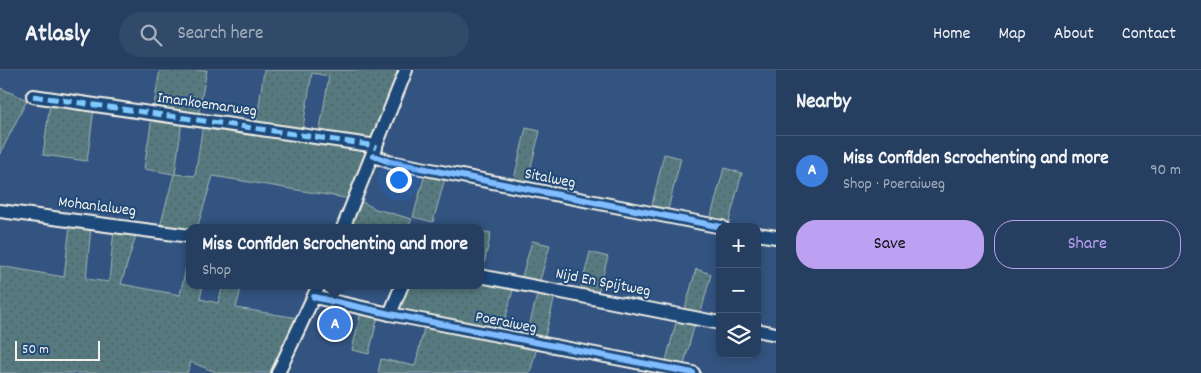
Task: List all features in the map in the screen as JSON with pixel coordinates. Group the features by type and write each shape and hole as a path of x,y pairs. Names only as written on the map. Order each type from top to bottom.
{"street":[{"path":"346,224 406,70"},
{"name":"Imankoemarweg","path":"33,96 370,145 375,152"},
{"name":"Sitalweg","path":"375,152 390,162 716,226"},
{"name":"Mohanlalweg","path":"0,211 186,235"},
{"path":"761,235 776,237"},
{"name":"Nijd En Spijtweg","path":"484,277 716,322"},
{"path":"390,314 400,289"},
{"path":"278,373 317,291"},
{"name":"Poeraiweg","path":"317,291 390,314 693,373"},
{"path":"761,331 776,334"}],"green space":[{"path":"160,70 207,70 198,116 153,110"},
{"path":"264,70 401,70 372,141 319,135 329,76 312,73 302,133 256,126"},
{"path":"0,88 27,100 0,154"},
{"path":"50,103 94,109 87,161 43,155"},
{"path":"152,117 182,121 175,174 195,176 203,124 369,151 351,199 213,176 198,224 186,224 186,230 160,227 174,174 144,169"},
{"path":"526,128 540,131 526,186 513,183"},
{"path":"664,154 681,158 667,213 651,209"},
{"path":"724,168 742,173 729,223 710,220"},
{"path":"425,174 445,178 433,222 413,217"},
{"path":"362,202 376,209 412,219 410,224 352,224"},
{"path":"70,225 91,227 86,279 109,282 114,229 137,232 121,284 180,295 186,267 186,289 202,289 200,299 218,303 222,289 241,289 236,308 298,318 271,373 218,373 191,362 187,373 0,373 0,266 64,277"},
{"path":"484,232 491,233 484,264"},
{"path":"532,241 550,245 539,284 521,280"},
{"path":"590,252 608,257 597,296 580,292"},
{"path":"696,269 711,274 700,316 684,312"},
{"path":"484,280 514,286 502,332 398,311 404,289 484,289"},
{"path":"538,291 555,296 544,340 527,335"},
{"path":"361,312 378,316 369,354 352,350"},
{"path":"677,319 695,323 683,368 665,364"},
{"path":"425,324 537,347 530,373 378,373 381,359 415,366"}],"marked path":[{"path":"33,96 370,145 376,148"}],"cycle path":[{"path":"374,156 390,162 716,226"},
{"path":"314,297 390,314 693,373"}],"place":[{"name":"Miss Confiden Scrochenting and more","path":"335,324"}]}
